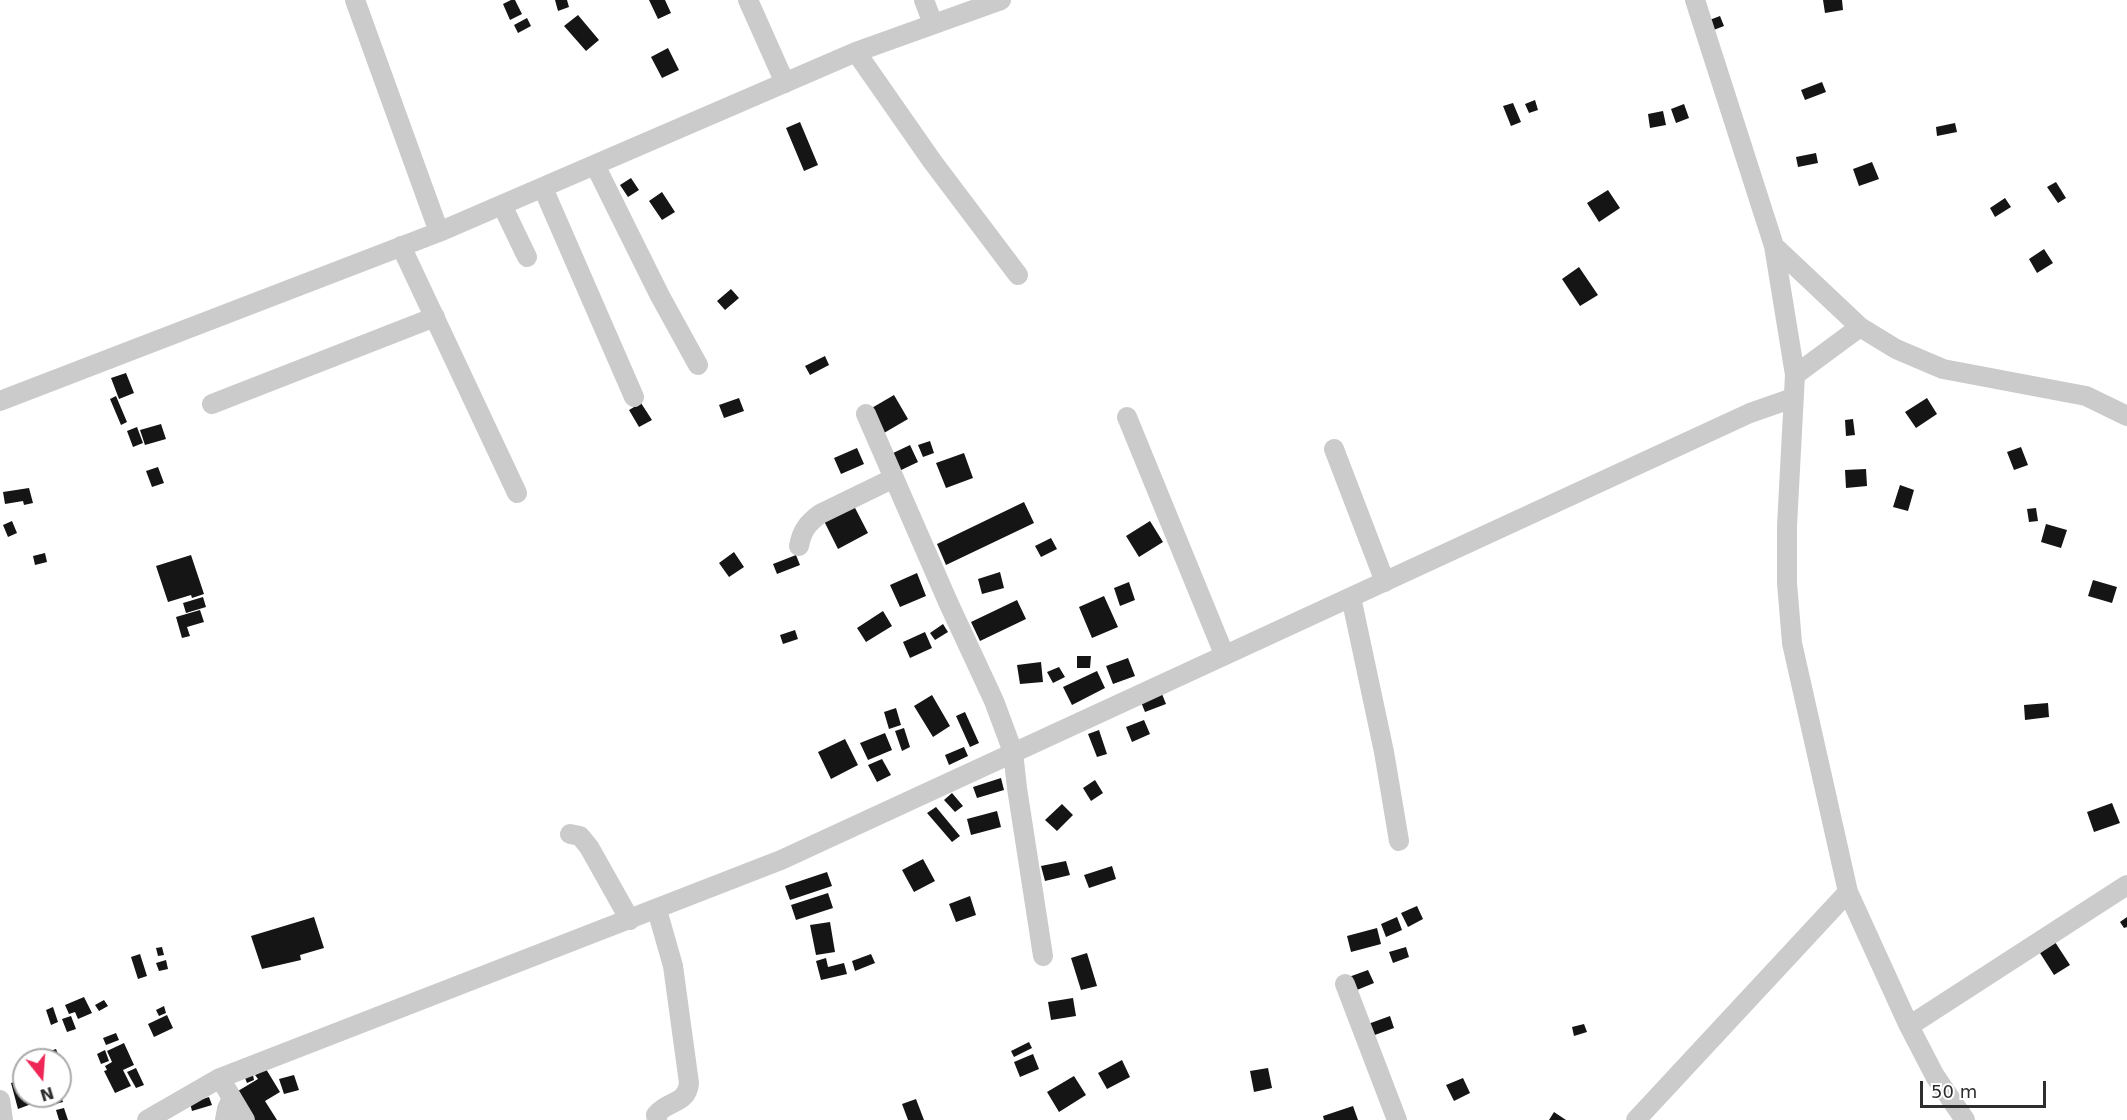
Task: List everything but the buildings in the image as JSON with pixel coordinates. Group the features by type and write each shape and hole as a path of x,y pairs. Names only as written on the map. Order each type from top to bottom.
{"street":[{"path":"355,0 439,232"},
{"path":"748,0 785,83"},
{"path":"924,0 933,24"},
{"path":"0,401 439,232 856,52 1001,0"},
{"path":"1695,0 1774,246 1795,375 1787,526 1787,583 1792,643 1848,892 1909,1026 1935,1076 1965,1120"},
{"path":"856,52 932,162 1018,275"},
{"path":"595,165 660,296 698,365"},
{"path":"543,188 634,397"},
{"path":"502,205 527,257"},
{"path":"401,246 517,493"},
{"path":"1774,246 1860,327 1896,349 1943,369 2086,396 2127,416"},
{"path":"212,404 435,317"},
{"path":"1795,375 1860,327"},
{"path":"147,1120 220,1078 781,860 1750,413 1793,398"},
{"path":"866,414 994,701 1013,752 1043,956"},
{"path":"1127,417 1224,654"},
{"path":"1334,448 1385,582"},
{"path":"799,546 802,533 820,514 894,478"},
{"path":"1351,597 1384,752 1399,841"},
{"path":"570,834 580,836 589,847 630,920"},
{"path":"1909,1026 2127,885"},
{"path":"1636,1120 1848,892"},
{"path":"657,909 673,966 689,1083 688,1092 683,1098 661,1108 656,1115 657,1120"},
{"path":"1345,984 1397,1120"},
{"path":"220,1078 245,1120"},
{"path":"225,1120 232,1098"},
{"path":"0,1100 3,1120"}]}
